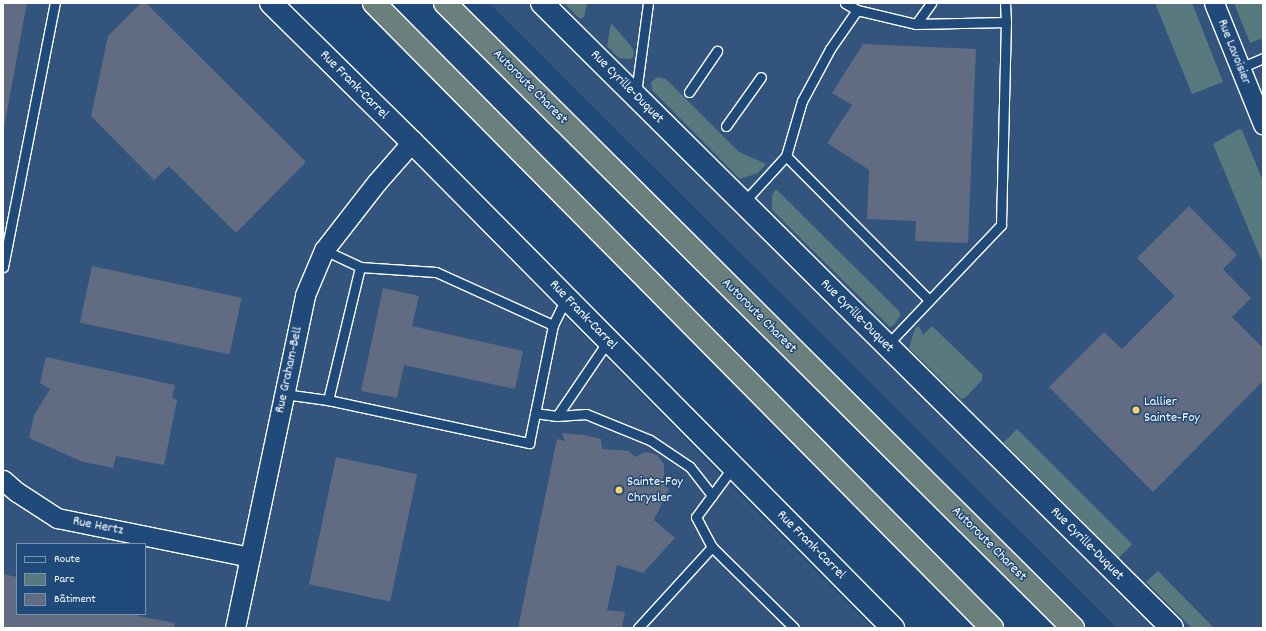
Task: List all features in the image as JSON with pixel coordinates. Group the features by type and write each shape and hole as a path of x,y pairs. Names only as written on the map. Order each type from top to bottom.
{"highway":[{"path":"374,3 992,628"},
{"name":"Autoroute Charest","path":"445,3 1073,628"}],"street":[{"name":"Rue Frank-Carrel","path":"271,3 412,142 893,628"},
{"name":"Rue Cyrille-Duquet","path":"542,3 1172,628"},
{"name":"Rue Lavoisier","path":"1214,3 1263,124"},
{"name":"Rue Graham-Bell","path":"235,628 305,295 324,250 377,182 412,142"},
{"name":"Rue Hertz","path":"3,480 17,492 57,518 250,557"}],"lane":[{"path":"3,266 55,3"},
{"path":"636,95 648,3"},
{"path":"845,3 857,10 916,24 1006,22"},
{"path":"916,24 931,3"},
{"path":"887,345 1001,225 1006,22 1005,3"},
{"path":"743,203 786,156 802,101 830,49 857,10"},
{"path":"689,92 717,51"},
{"path":"1240,68 1263,58"},
{"path":"726,126 761,77"},
{"path":"786,156 929,300"},
{"path":"324,250 360,267 436,272 553,325"},
{"path":"328,400 360,267"},
{"path":"284,394 328,400 529,443 553,325 566,298"},
{"path":"558,416 608,341"},
{"path":"535,413 558,416 586,414 650,440 690,467 712,495"},
{"path":"733,467 696,517 712,546 794,628"},
{"path":"638,628 712,546"}],"shaded area":[{"path":"3,3 259,3 716,470 873,628 3,628"},
{"path":"489,3 1263,3 1263,628 1117,628"}],"green space":[{"path":"564,3 587,3 584,17 580,19"},
{"path":"1155,3 1192,3 1223,82 1192,94"},
{"path":"1234,3 1263,3 1263,38 1250,43"},
{"path":"611,23 631,46 634,52 633,57 630,59 619,58 607,46"},
{"path":"658,77 666,79 739,152 766,164 758,173 740,179 652,90 651,82"},
{"path":"1239,129 1242,130 1263,181 1263,264 1213,144"},
{"path":"775,190 777,190 900,312 900,316 894,325 890,327 772,210 772,196"},
{"path":"919,326 923,335 932,326 982,374 982,380 965,398 961,399 909,348 915,328"},
{"path":"1017,429 1132,544 1119,558 1004,442"},
{"path":"1158,571 1214,628 1192,628 1146,582"}],"building":[{"path":"3,3 27,3 4,128 3,128"},
{"path":"141,3 146,3 306,162 236,233 169,166 154,180 91,116 108,36"},
{"path":"863,44 976,49 968,243 915,241 916,221 867,219 869,170 827,143 852,105 832,93"},
{"path":"1189,206 1237,255 1223,269 1251,298 1232,317 1263,348 1263,381 1153,492 1049,387 1104,332 1122,349 1175,296 1137,258"},
{"path":"92,266 242,298 230,355 80,323"},
{"path":"383,288 419,296 412,326 523,351 515,389 404,365 397,398 361,391"},
{"path":"46,357 175,385 172,398 177,400 164,465 116,456 113,468 83,462 29,438 34,415 50,389 40,383"},
{"path":"562,433 585,435 601,439 602,449 629,451 635,457 645,452 651,453 657,455 664,464 664,476 662,481 669,489 654,520 675,538 643,573 617,565 607,610 625,612 622,628 518,628 557,439 565,441"},
{"path":"336,457 417,474 390,601 309,584"},
{"path":"3,574 16,577 16,615 138,615 175,623 174,628 3,628"}],"place":[{"name":"Lallier Sainte-Foy","path":"1136,410"},
{"name":"Sainte-Foy Chrysler","path":"619,490"}]}
